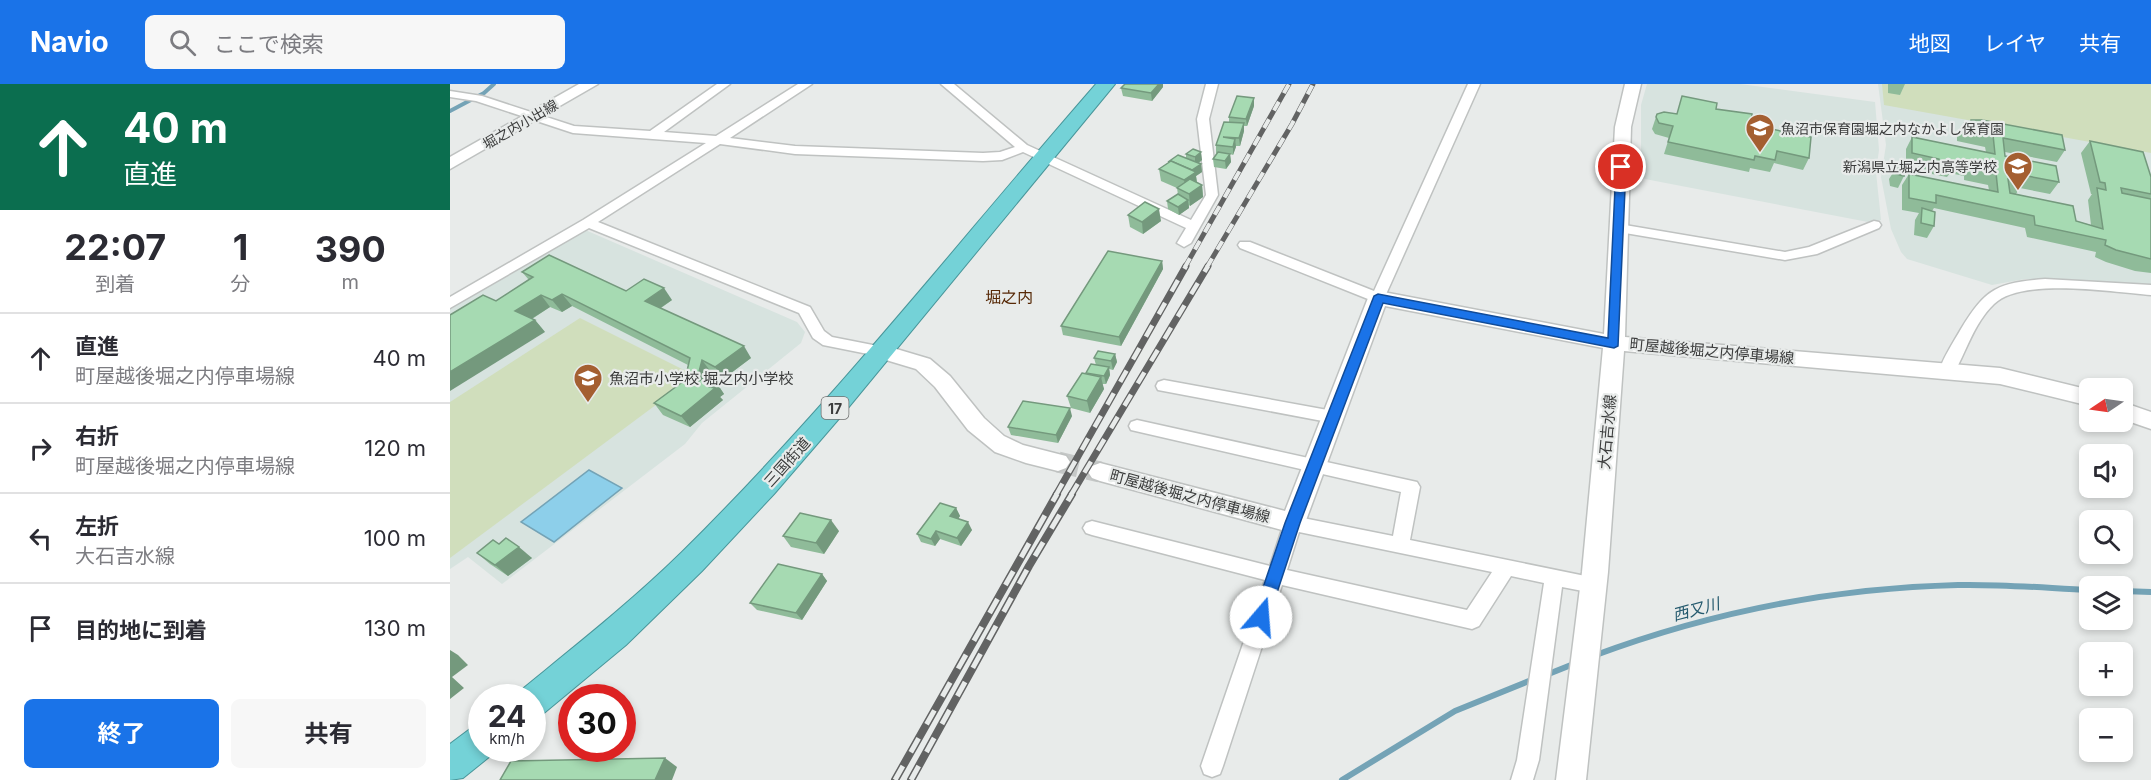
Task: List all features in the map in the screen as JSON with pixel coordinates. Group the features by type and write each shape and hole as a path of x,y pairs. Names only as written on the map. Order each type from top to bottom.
{"highway":[{"name":"三国街道","path":"546,692 657,596 721,535 883,352 1033,152 1106,84"},
{"path":"450,766 468,752"}],"main road":[{"name":"堀之内小出線","path":"450,164 590,84"},
{"name":"大石吉水線","path":"1571,780 1593,585 1614,343 1623,127 1633,84"},
{"name":"町屋越後堀之内停車場線","path":"1378,298 1614,343 1947,370 2000,376 2079,395"},
{"path":"1293,523 1378,298"},
{"path":"883,352 909,357 932,371 971,420 996,442 1013,451 1058,462"},
{"path":"2133,414 2151,421"},
{"name":"町屋越後堀之内停車場線","path":"1100,472 1293,523"}],"street":[{"path":"653,135 724,84"},
{"path":"450,303 588,224 806,84"},
{"path":"947,84 1033,152 1194,226"},
{"path":"1184,243 1212,195 1203,119 1212,84"},
{"path":"1245,245 1378,298 1474,84"},
{"path":"450,93 475,97 573,129 719,140 795,150 983,157 1033,152"},
{"path":"588,224 805,310 818,334 828,341 883,352"},
{"path":"1618,228 1785,256 1812,251 1874,225"},
{"path":"1947,370 1950,359 1982,307 1994,295 2008,289 2023,285 2049,285 2151,290"},
{"path":"1164,386 1333,417"},
{"path":"1137,426 1411,487 1400,545"},
{"path":"1212,766 1293,523 1593,585"},
{"path":"1092,528 1275,575 1472,620 1506,567"},
{"path":"1525,770 1554,577"}],"shaded area":[{"name":"魚沼市保育園堀之内なかよし保育園","path":"1647,84 1740,84 1875,102 1879,150 1876,172 1881,220 1868,222 1645,179 1641,175 1641,105"},
{"name":"新潟県立堀之内高等学校","path":"1878,84 2151,84 2151,285 2025,279 1992,285 1907,259 1901,252 1891,229 1881,177 1886,145"},
{"name":"魚沼市小学校 堀之内小学校","path":"583,229 797,322 805,332 801,343 702,423 685,444 502,584 468,557 450,569 450,309"}],"green space":[{"path":"1882,84 2151,84 2151,153 1884,105"},
{"path":"580,318 686,371 680,387 450,558 450,402"}],"water":[{"path":"589,470 622,488 554,542 521,522"}],"building":[{"path":"1125,84 1159,84 1151,93 1121,88"},
{"path":"1237,96 1254,98 1246,119 1229,117"},
{"path":"1682,96 1717,103 1716,109 1752,114 1751,125 1811,137 1809,158 1777,151 1775,160 1755,156 1754,160 1668,142 1673,126 1659,123 1656,117 1657,114 1664,112 1677,114"},
{"path":"1971,120 2062,135 2065,150 2003,138 2005,156 2056,166 2059,182 2022,175 2023,182 2008,179 2010,193 2073,206 2076,221 2103,229 2097,188 2106,190 2105,183 2100,182 2090,141 2143,152 2151,177 2151,194 2121,188 2122,193 2151,199 2151,259 2116,250 2105,245 2106,240 2035,225 2034,216 1936,195 1936,203 1909,198 1909,174 1998,192 1996,173 1972,169 1971,164 1954,161 1954,165 1912,153 1912,137 1995,154 1993,135 1964,130 1964,123 1971,124"},
{"path":"1224,122 1244,123 1239,138 1223,137 1235,139 1233,147 1216,145"},
{"path":"1193,149 1201,152 1195,157 1186,154"},
{"path":"1218,152 1230,154 1225,161 1213,159"},
{"path":"1178,155 1201,164 1192,170 1171,161 1168,162"},
{"path":"1171,161 1196,172 1184,180 1159,169"},
{"path":"1896,168 1904,169 1904,176 1896,174"},
{"path":"1190,179 1202,185 1189,194 1177,188"},
{"path":"1178,194 1188,200 1178,207 1167,201"},
{"path":"1145,202 1159,209 1142,222 1128,215"},
{"path":"1922,208 1935,212 1934,226 1921,223"},
{"path":"1108,251 1162,261 1119,337 1061,326"},
{"path":"549,255 626,291 644,279 664,288 645,301 744,346 715,367 702,360 696,383 705,377 716,382 710,387 715,388 681,416 654,403 685,380 690,358 562,294 552,300 541,295 515,311 535,320 450,372 450,315 483,295 496,301 533,277 522,272"},
{"path":"1098,351 1115,354 1111,361 1094,358"},
{"path":"1091,364 1109,367 1104,376 1086,373"},
{"path":"1082,373 1101,377 1087,401 1067,396"},
{"path":"1023,401 1070,408 1056,435 1008,427"},
{"path":"940,503 956,508 950,516 968,522 957,538 936,531 931,539 917,534"},
{"path":"800,513 831,520 816,543 783,536"},
{"path":"506,538 519,547 495,565 477,553 493,540 499,544"},
{"path":"778,564 822,574 796,613 750,603"},
{"path":"665,758 655,780 500,780 510,762 558,760 558,762 636,762 636,759"}],"waterway":[{"path":"450,111 484,93 494,84"},
{"name":"西又川","path":"1593,656 1637,640 1727,615 1818,597 1864,591 1958,585 2079,589"},
{"name":"西又川","path":"2133,591 2151,592"},
{"name":"西又川","path":"1546,675 1576,663"},
{"name":"西又川","path":"1342,780 1455,711 1534,679"}],"tunnel":[{"path":"1058,462 1100,472"}],"railway":[{"path":"1185,267 1289,84"},
{"path":"1207,267 1292,124 1313,84"},
{"path":"1056,495 1186,266"},
{"path":"1071,495 1208,266"},
{"path":"895,780 1057,494"},
{"path":"911,780 1029,566 1072,494"}],"place":[{"name":"魚沼市保育園堀之内なかよし保育園","path":"1760,154"},
{"name":"新潟県立堀之内高等学校","path":"2018,192"},
{"name":"魚沼市小学校 堀之内小学校","path":"588,404"}],"district":[{"name":"堀之内","path":"1009,297"}],"route":[{"path":"1261,617 1293,523 1378,298 1614,343 1621,167"}]}
